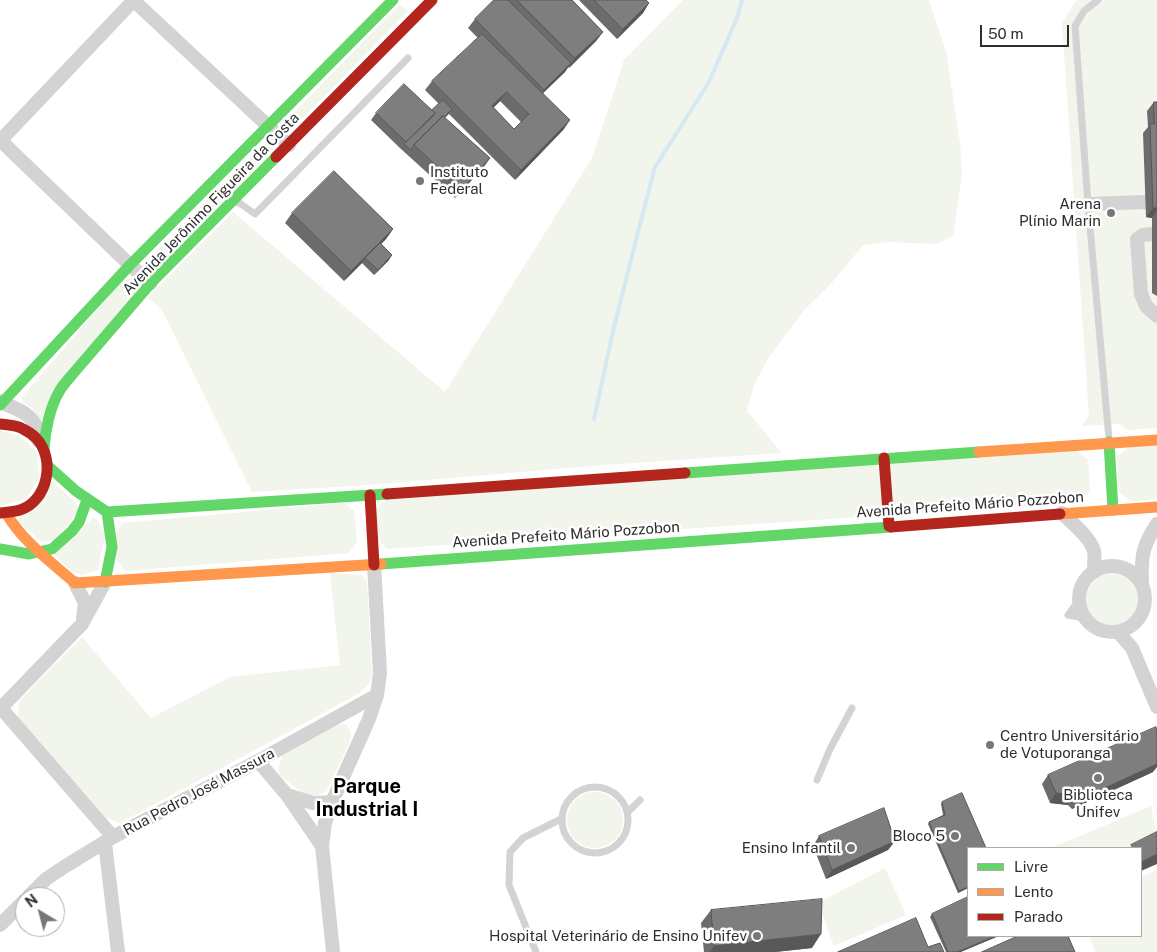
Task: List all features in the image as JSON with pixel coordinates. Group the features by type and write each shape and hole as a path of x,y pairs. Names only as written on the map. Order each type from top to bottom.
{"street":[{"path":"152,283 130,265 0,141 133,0 289,145"},
{"name":"Avenida Jerônimo Figueira da Costa","path":"1,403 130,265 393,0"},
{"name":"Avenida Jerônimo Figueira da Costa","path":"41,444 59,392 70,376 152,283 289,145 426,2"},
{"path":"1088,204 1146,202"},
{"path":"1152,234 1143,235 1137,239 1140,294 1146,306 1157,316"},
{"path":"1,403 22,411 31,419 38,429 48,466 46,483 37,498 23,509 3,513 23,538 75,583 86,603 82,624"},
{"path":"0,424 18,426 26,430 41,444"},
{"path":"48,466 62,481 107,512 1157,440"},
{"path":"1109,442 1113,510"},
{"path":"884,458 889,526"},
{"path":"333,952 322,846 324,823 369,719 377,695 380,673 370,495"},
{"path":"0,548 29,554 52,549 79,522 87,500"},
{"name":"Avenida Prefeito Mário Pozzobon","path":"75,583 374,565 1157,507"},
{"path":"107,512 112,546 105,582 82,624 0,708 109,840 118,952"},
{"path":"1062,514 1083,534 1090,544 1094,552 1094,572"},
{"path":"1142,584 1138,578 1125,569 1117,566 1101,568 1087,577 1083,584 1080,592 1080,608 1085,618 1094,628 1102,631 1118,632 1133,625 1145,606 1142,584 1142,556 1144,547 1157,524"},
{"path":"1132,648 1133,625"},
{"path":"1118,632 1132,648 1157,706"},
{"name":"Rua Pedro José Massura","path":"38,887 64,866 109,840 377,695"},
{"path":"258,761 288,796 322,846"},
{"path":"288,796 313,803 332,802"},
{"name":"Rua Pedro José Massura","path":"0,925 15,909"}],"lane":[{"path":"1098,0 1084,11 1075,26 1088,204 1109,442"},
{"path":"233,201 255,214 408,58"},
{"path":"817,780 830,749 852,708"},
{"path":"592,786 611,790 619,796 628,812 625,834 609,850 598,853 587,852 577,848 568,840 563,830 561,819 567,801 582,788 592,786"},
{"path":"625,804 640,800 628,812"},
{"path":"536,952 509,885 510,852 523,838 561,819"}],"shaded area":[{"path":"683,0 929,0 946,51 960,143 962,173 953,236 936,244 888,242 863,245 830,285 804,310 769,357 754,385 747,411 782,453 603,465 368,485 252,492 162,310 148,297 233,212 445,392 592,158 624,60"},
{"name":"Arena Plínio Marin","path":"1078,0 1157,0 1157,111 1148,133 1143,133 1146,217 1152,218 1152,292 1157,296 1157,428 1128,430 1119,424 1081,426 1089,416 1062,23"},
{"path":"400,4 408,11 287,134 280,127"},
{"path":"267,140 275,148 148,272 142,266"},
{"path":"130,278 136,284 137,291 40,419 33,409 22,402 22,397 121,282"},
{"path":"0,431 19,435 37,452 39,478 26,499 0,506"},
{"path":"1157,445 1157,499 1130,501 1118,491 1117,456 1129,447"},
{"path":"1076,450 1088,460 1090,491 1081,502 387,549 377,539 376,509 386,498"},
{"path":"52,481 75,502 79,509 56,539 42,542 17,521"},
{"path":"344,503 354,511 357,542 349,553 125,571 115,557 116,532 122,523"},
{"path":"94,517 105,535 98,570 82,575 71,571 54,554"},
{"path":"330,573 362,575 367,582 372,674 369,684 358,694 120,823 105,817 18,719 19,701 82,637 151,718 230,677 340,665"},
{"path":"1108,573 1118,573 1128,577 1136,585 1140,600 1136,615 1128,623 1118,627 1108,627 1098,623 1090,615 1086,605 1086,595 1090,585 1098,577"},
{"path":"342,724 346,725 351,732 350,741 331,783 323,793 312,795 302,793 280,775 278,768 282,756 333,727"},
{"path":"589,792 601,792 611,796 619,804 623,820 619,836 611,844 601,848 589,848 579,844 571,836 567,826 567,814 571,804 579,796"},
{"path":"1151,806 1157,835 1134,847 1053,847"},
{"path":"885,868 906,915 834,946 818,903"},
{"path":"1157,870 1157,952 1096,952 1089,937 1142,937 1142,877"}],"building":[{"path":"494,0 508,0 571,63 544,90 475,19"},
{"path":"517,0 572,0 603,32 575,58"},
{"path":"594,0 646,0 649,3 623,29"},
{"path":"482,34 570,120 521,170 432,81","holes":["507,92 529,114 514,129 492,106"]},
{"path":"404,84 435,113 406,142 376,113"},
{"path":"443,100 452,109 411,150 404,144 434,115 435,113 432,110"},
{"path":"1154,102 1157,102 1157,208 1153,208 1150,124 1154,124"},
{"path":"443,116 490,158 462,189 414,145"},
{"path":"334,171 393,229 351,271 292,213"},
{"path":"380,243 392,255 378,270 365,258"},
{"name":"Biblioteca Unifev","path":"1156,727 1157,764 1079,800 1075,795 1056,793 1048,775"},
{"name":"Bloco 5","path":"962,793 986,847 967,847 967,887 959,891 929,822 945,815 942,802"},
{"name":"Ensino Infantil","path":"884,808 895,841 832,870 819,836"},
{"path":"1157,832 1157,854 1142,862 1142,847 1132,847 1131,845"},
{"path":"967,897 967,937 993,937 957,952 948,952 932,914"},
{"path":"822,899 821,934 714,946 711,910"},
{"path":"916,918 928,947 940,943 944,952 838,952"},
{"path":"1016,937 1068,937 1075,952 982,952"}],"waterway":[{"path":"594,419 614,327 655,167 709,82 737,18 742,0"}],"traffic: fast":[{"path":"0,405 130,265 393,0"},
{"path":"44,449 51,412 60,390 151,283 276,157"},
{"path":"1109,442 1113,510"},
{"path":"685,473 979,452"},
{"path":"48,466 76,491 107,512 387,494"},
{"path":"0,549 29,554 52,549 79,522 87,500"},
{"path":"105,582 112,547 107,512"},
{"path":"381,564 891,527"}],"traffic: slow":[{"path":"979,452 1157,440"},
{"path":"1060,514 1157,507"},
{"path":"6,513 20,533 75,583 381,564"}],"traffic: jam":[{"path":"276,157 432,0"},
{"path":"0,424 18,427 35,437 46,457 47,468 43,489 30,505 13,512 0,513"},
{"path":"884,458 889,526"},
{"path":"387,494 685,473"},
{"path":"370,495 374,565"},
{"path":"891,527 1060,514"}],"place":[{"name":"Instituto Federal","path":"420,181"},
{"name":"Arena Plínio Marin","path":"1111,213"},
{"name":"Centro Universitário de Votuporanga","path":"990,745"},
{"name":"Biblioteca Unifev","path":"1098,778"},
{"name":"Bloco 5","path":"955,836"},
{"name":"Ensino Infantil","path":"851,848"},
{"name":"Hospital Veterinário de Ensino Unifev","path":"757,936"}],"district":[{"name":"Parque Industrial I","path":"367,798"}]}
